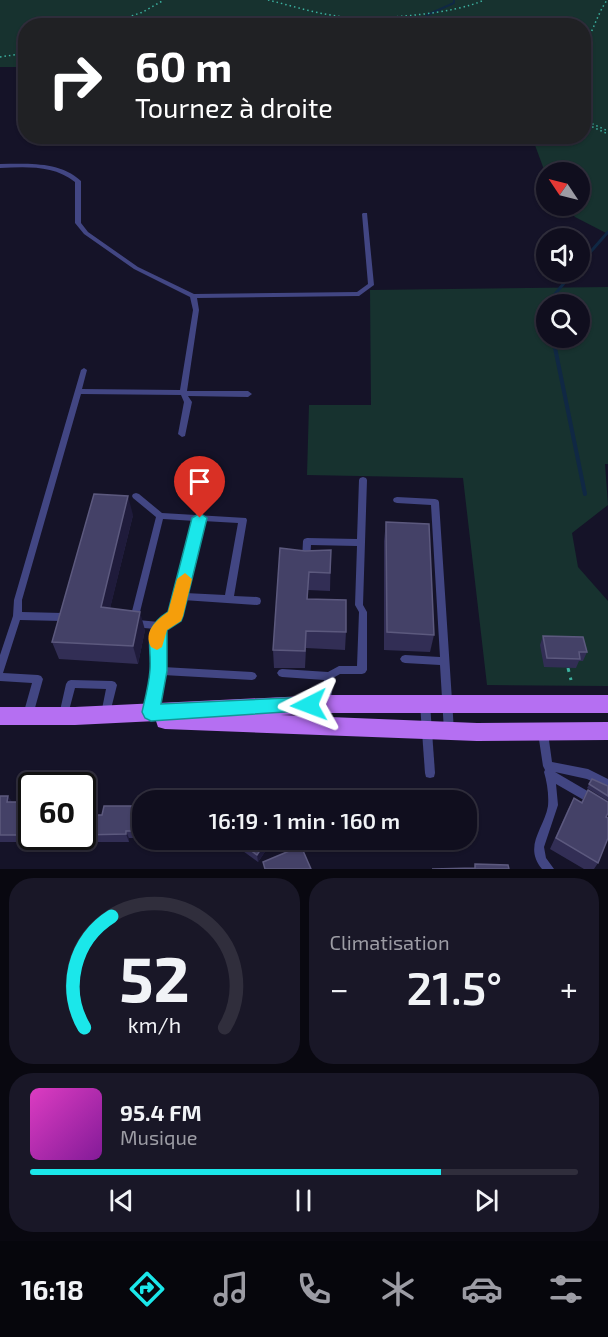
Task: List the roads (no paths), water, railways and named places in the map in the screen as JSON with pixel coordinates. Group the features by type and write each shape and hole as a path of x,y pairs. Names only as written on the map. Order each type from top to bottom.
{"main road":[{"path":"150,716 326,704 608,704"},
{"path":"0,716 150,716 324,727 449,731 608,731"}],"lane":[{"path":"0,166 51,168 73,176 78,181 78,223 87,233 136,268 194,296 360,294 370,285 365,214"},
{"path":"182,434 188,402 183,393 196,310 194,296"},
{"path":"0,670 17,616 18,600 84,370"},
{"path":"78,391 248,394"},
{"path":"282,673 328,676 339,670 362,670 363,612 359,605 363,480"},
{"path":"136,495 160,516 243,520 229,599"},
{"path":"397,500 435,502 449,731"},
{"path":"160,516 133,623 160,626 175,616 200,518"},
{"path":"306,564 307,541 360,543"},
{"path":"181,596 257,602"},
{"path":"348,604 359,605"},
{"path":"17,616 62,617"},
{"path":"150,716 159,671 156,651 160,626"},
{"path":"405,659 445,661"},
{"path":"159,671 252,676"},
{"path":"324,727 328,676"},
{"path":"0,677 38,679 28,717"},
{"path":"69,716 71,684 112,685 106,716"},
{"path":"424,704 430,773"},
{"path":"543,731 553,807 537,848 540,859 549,869"},
{"path":"549,770 588,774 608,784"},
{"path":"549,770 608,809"}],"waterway":[{"path":"427,15 454,3 454,0"},
{"path":"590,252 608,232"},
{"path":"555,294 565,282"},
{"path":"555,348 585,494"}]}
